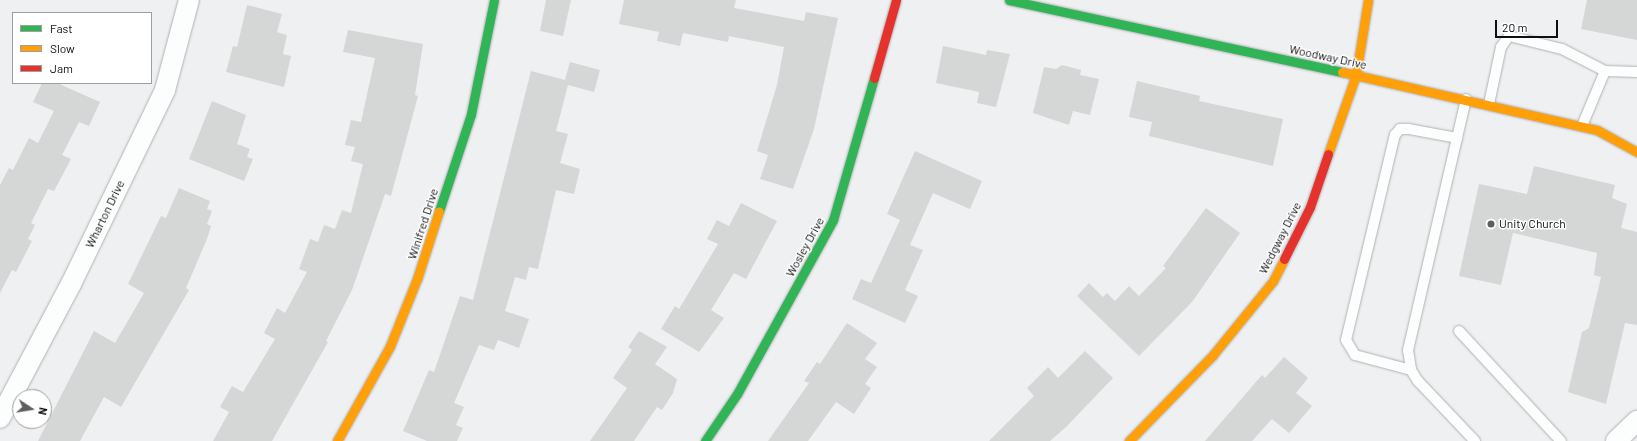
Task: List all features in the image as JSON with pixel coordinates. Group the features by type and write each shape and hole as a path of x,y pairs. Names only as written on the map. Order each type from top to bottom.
{"street":[{"name":"Wharton Drive","path":"0,418 71,284 165,90 189,0"},
{"name":"Winifred Drive","path":"337,441 390,346 417,279 471,114 494,0"},
{"name":"Wosley Drive","path":"705,441 737,394 834,220 896,0"},
{"name":"Woodway Drive","path":"1009,0 1489,104 1582,126 1597,130 1637,152"},
{"name":"Wedgway Drive","path":"1129,441 1212,356 1273,281 1310,207 1356,75 1368,0"},
{"path":"1616,441 1637,421"}],"lane":[{"path":"1489,104 1501,47 1509,36 1562,49 1605,71 1637,72"},
{"path":"1582,126 1605,71"},
{"path":"1411,370 1408,350 1466,99"},
{"path":"1457,138 1409,129 1400,129 1395,135 1346,340 1355,355 1411,370 1475,441"},
{"path":"1458,331 1561,441"}],"building":[{"path":"546,0 571,0 563,36 540,31"},
{"path":"624,0 736,0 734,8 804,21 806,12 838,18 814,129 793,189 760,179 768,155 757,151 777,85 784,47 729,36 728,42 683,33 680,46 657,41 659,32 619,24"},
{"path":"1587,0 1637,0 1637,40 1581,29"},
{"path":"247,5 282,14 277,32 287,35 283,54 291,56 284,87 226,72 233,46 237,47"},
{"path":"348,30 423,44 415,95 418,96 391,196 385,194 352,290 326,341 328,342 272,441 213,441 229,412 220,407 232,386 243,392 275,339 264,333 277,308 285,313 307,272 299,269 310,239 318,242 324,225 335,229 342,210 351,213 363,164 351,161 355,147 345,145 351,120 361,122 375,58 343,52"},
{"path":"943,46 986,55 987,50 1010,54 996,107 977,103 979,92 936,83"},
{"path":"570,62 600,70 594,92 568,85 556,131 568,134 560,163 580,169 574,194 556,190 538,269 529,267 526,280 515,277 505,311 529,319 519,348 498,340 494,350 479,345 454,403 464,407 456,425 463,428 457,441 427,441 403,431 429,370 434,372 460,296 473,300 531,71 565,80"},
{"path":"1062,65 1081,70 1080,75 1099,79 1090,115 1073,111 1069,125 1033,113 1044,67 1056,69"},
{"path":"1137,81 1200,96 1199,101 1283,119 1273,166 1149,136 1152,122 1129,117"},
{"path":"42,84 59,84 100,102 89,126 79,122 62,155 71,159 54,191 48,189 31,223 35,225 28,239 32,241 16,272 12,270 0,293 0,185 9,168 13,170 29,138 38,143 54,111 33,102"},
{"path":"212,101 246,115 237,144 250,149 247,157 253,159 244,181 189,159"},
{"path":"915,151 982,181 970,209 933,193 910,245 923,250 905,290 918,296 905,323 852,299 861,279 871,283 900,220 887,214"},
{"path":"1534,166 1615,185 1612,198 1627,204 1621,228 1637,232 1637,325 1625,323 1606,404 1568,392 1582,332 1589,328 1601,277 1594,275 1597,253 1513,233 1501,285 1459,276 1479,184 1527,194"},
{"path":"179,188 210,201 207,209 212,211 207,224 211,226 186,288 189,290 121,407 104,397 80,441 38,441 44,429 52,429 52,414 94,331 115,343 144,293 128,284 161,216 166,218"},
{"path":"741,203 777,221 746,279 734,273 711,310 724,318 699,352 661,329 675,306 679,309 718,244 707,239 717,220 729,226"},
{"path":"1206,208 1240,233 1192,302 1139,356 1077,296 1089,283 1103,297 1107,293 1115,301 1129,286 1139,296 1166,268 1163,266"},
{"path":"847,323 877,343 865,359 877,367 865,384 871,388 854,414 836,402 808,441 768,441 809,383 804,381 817,362 820,364"},
{"path":"639,331 667,347 655,364 677,379 673,393 662,410 657,407 634,441 590,441 627,388 613,378 632,350 628,347"},
{"path":"1085,351 1113,378 1066,427 1050,441 989,441 1034,396 1027,388 1048,367 1058,378"},
{"path":"1284,357 1308,378 1296,393 1312,406 1289,433 1272,419 1252,441 1205,441 1262,375 1265,378"}],"traffic: fast":[{"path":"439,211 471,114 494,0"},
{"path":"1009,0 1342,72"},
{"path":"705,441 737,394 833,220 874,78"}],"traffic: slow":[{"path":"1328,154 1356,75 1368,0"},
{"path":"1342,72 1597,130 1637,152"},
{"path":"337,441 390,346 417,279 439,211"},
{"path":"1129,441 1212,356 1273,281 1284,259"}],"traffic: jam":[{"path":"874,78 896,0"},
{"path":"1284,259 1310,207 1328,154"}],"place":[{"name":"Unity Church","path":"1491,224"}]}
